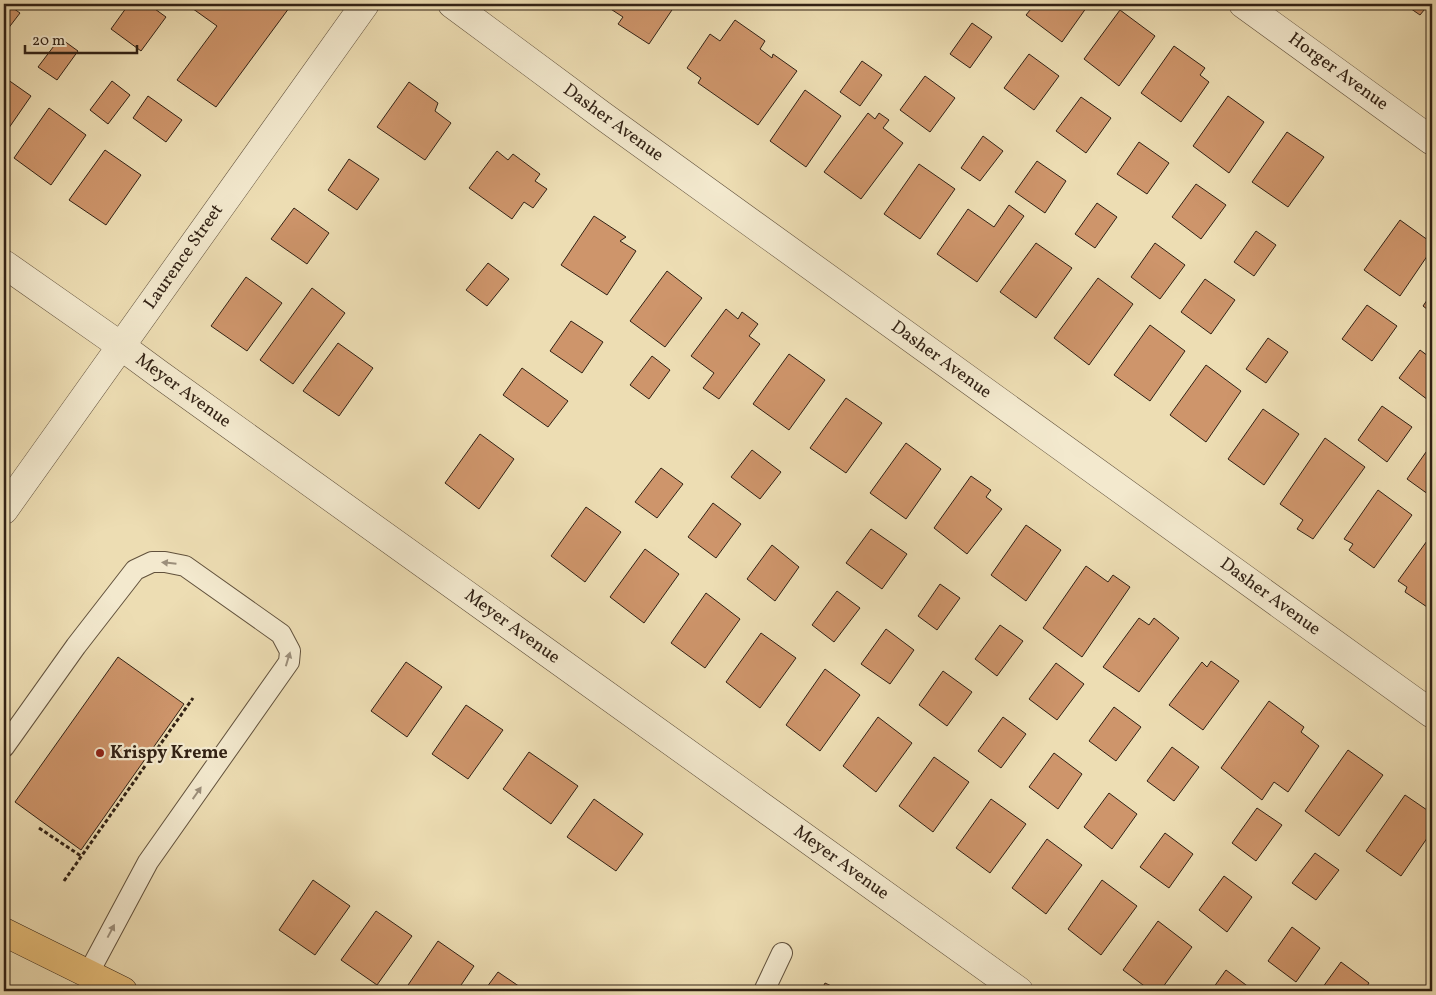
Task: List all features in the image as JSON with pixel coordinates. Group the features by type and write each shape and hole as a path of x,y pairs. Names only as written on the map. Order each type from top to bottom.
{"highway":[{"path":"4,932 124,991"},
{"path":"4,946 38,949"}],"street":[{"name":"Laurence Street","path":"4,510 365,4"},
{"name":"Dasher Avenue","path":"452,4 603,116 1432,714"},
{"name":"Horger Avenue","path":"1243,4 1432,141"},
{"name":"Meyer Avenue","path":"4,264 122,346 1019,991"}],"lane":[{"path":"4,746 134,570 152,562 165,562 185,566 281,634 290,651 289,662 148,862 88,974"},
{"path":"764,991 782,953"}],"path":[{"path":"64,882 193,698"},
{"path":"40,828 81,856"}],"building":[{"path":"4,4 20,13 4,34"},
{"path":"129,4 148,4 166,17 141,51 111,29"},
{"path":"191,4 292,4 216,107 177,80 217,26 189,6"},
{"path":"607,4 676,4 649,44 618,24 623,17 606,6"},
{"path":"1035,4 1089,4 1062,42 1026,15"},
{"path":"1404,4 1429,4 1420,15"},
{"path":"1120,10 1155,36 1119,86 1084,59"},
{"path":"735,20 765,41 760,49 772,58 773,54 797,71 758,125 698,83 701,78 687,68 710,34 720,41"},
{"path":"972,23 992,37 970,68 950,54"},
{"path":"60,38 78,51 57,80 38,67"},
{"path":"1174,46 1205,68 1200,75 1209,82 1181,122 1141,93"},
{"path":"1029,54 1059,76 1034,110 1004,88"},
{"path":"862,61 882,75 860,106 840,92"},
{"path":"925,76 955,98 930,132 900,110"},
{"path":"4,77 31,96 4,135"},
{"path":"112,81 130,95 108,124 90,110"},
{"path":"409,82 438,103 435,111 451,123 425,160 377,127"},
{"path":"805,90 841,116 806,167 770,141"},
{"path":"148,96 182,120 166,142 133,118"},
{"path":"1228,96 1264,122 1229,173 1193,146"},
{"path":"1081,97 1111,118 1086,153 1056,131"},
{"path":"49,108 86,135 51,185 14,158"},
{"path":"868,113 875,119 879,113 889,120 883,128 903,143 861,199 824,172"},
{"path":"1287,132 1324,157 1288,207 1252,182"},
{"path":"983,136 1003,151 980,181 961,168"},
{"path":"1139,142 1169,163 1147,194 1117,174"},
{"path":"105,150 141,175 106,225 69,200"},
{"path":"497,151 508,160 513,154 540,174 535,181 547,189 533,208 524,202 512,219 469,188"},
{"path":"349,159 379,179 357,210 328,190"},
{"path":"1037,161 1066,181 1045,213 1015,192"},
{"path":"919,164 955,189 920,239 884,214"},
{"path":"1196,184 1226,205 1201,239 1172,217"},
{"path":"1097,203 1117,217 1095,248 1075,234"},
{"path":"1009,205 1024,216 977,282 937,254 968,209 994,227"},
{"path":"294,208 329,233 307,264 271,239"},
{"path":"594,216 626,237 620,241 636,251 607,295 561,265"},
{"path":"1400,220 1432,243 1432,249 1400,296 1364,270"},
{"path":"1256,231 1276,245 1254,276 1234,262"},
{"path":"1036,243 1072,268 1036,318 1000,292"},
{"path":"1155,243 1185,265 1160,299 1131,277"},
{"path":"488,263 509,279 487,306 466,290"},
{"path":"667,271 702,298 665,347 630,321"},
{"path":"246,277 282,303 247,351 211,326"},
{"path":"1098,278 1133,304 1089,365 1054,338"},
{"path":"1205,279 1235,300 1211,334 1181,312"},
{"path":"312,288 345,313 293,384 260,360"},
{"path":"1432,293 1432,313 1423,306"},
{"path":"1367,305 1397,326 1372,361 1342,339"},
{"path":"726,309 738,319 742,312 758,324 749,336 760,344 719,399 703,388 714,373 691,356"},
{"path":"571,321 603,342 582,373 550,351"},
{"path":"1150,325 1185,351 1150,401 1114,375"},
{"path":"1268,338 1288,352 1266,383 1246,369"},
{"path":"338,343 373,368 339,416 303,391"},
{"path":"1420,350 1432,359 1432,394 1428,400 1399,378"},
{"path":"789,354 825,380 789,430 753,404"},
{"path":"652,356 670,370 649,399 630,385"},
{"path":"1206,365 1241,391 1206,442 1170,415"},
{"path":"522,368 568,401 548,427 503,395"},
{"path":"846,398 882,423 846,473 810,448"},
{"path":"1382,406 1412,427 1387,462 1358,440"},
{"path":"1263,409 1299,434 1264,485 1228,459"},
{"path":"480,434 514,459 479,509 445,483"},
{"path":"1325,438 1365,467 1313,539 1297,529 1303,520 1280,504"},
{"path":"906,443 941,469 906,519 870,493"},
{"path":"1432,446 1432,497 1407,479"},
{"path":"752,450 781,472 760,499 731,477"},
{"path":"661,468 683,484 657,518 635,502"},
{"path":"971,476 991,490 986,497 1002,509 967,554 934,528"},
{"path":"1378,490 1412,515 1374,568 1349,550 1353,544 1344,539"},
{"path":"713,503 741,524 716,558 688,537"},
{"path":"586,507 621,532 585,582 551,556"},
{"path":"1026,525 1061,550 1026,601 991,575"},
{"path":"871,529 907,554 882,589 846,563"},
{"path":"1432,534 1432,607 1430,609 1405,592 1407,587 1398,581"},
{"path":"772,545 799,567 775,601 747,579"},
{"path":"645,549 679,574 644,623 610,597"},
{"path":"1086,566 1108,582 1113,575 1130,587 1082,657 1043,628"},
{"path":"940,584 960,598 937,630 918,616"},
{"path":"837,591 860,608 834,642 812,625"},
{"path":"706,593 740,619 705,668 671,643"},
{"path":"1139,618 1149,625 1154,618 1179,638 1139,692 1103,667"},
{"path":"1000,625 1023,641 997,676 975,659"},
{"path":"886,629 914,650 890,684 861,664"},
{"path":"761,633 796,658 760,708 726,682"},
{"name":"Krispy Kreme","path":"118,657 184,704 81,850 15,802"},
{"path":"1211,661 1239,681 1203,730 1169,705 1202,662 1207,667"},
{"path":"406,662 442,687 407,737 371,711"},
{"path":"1056,663 1084,684 1057,720 1029,699"},
{"path":"825,669 860,695 820,751 786,725"},
{"path":"943,671 972,692 947,726 919,705"},
{"path":"1269,701 1304,727 1301,732 1319,746 1288,792 1274,782 1262,800 1221,768"},
{"path":"466,705 503,730 468,779 432,754"},
{"path":"1114,707 1141,727 1116,761 1089,741"},
{"path":"878,717 912,743 876,792 843,766"},
{"path":"1003,717 1026,734 1001,768 978,751"},
{"path":"1172,747 1199,767 1174,801 1147,781"},
{"path":"1348,750 1383,775 1339,836 1305,811"},
{"path":"529,752 578,786 551,824 503,789"},
{"path":"1054,753 1082,774 1058,809 1029,787"},
{"path":"934,757 969,782 933,832 899,806"},
{"path":"1109,793 1137,814 1112,849 1084,827"},
{"path":"1405,795 1427,810 1432,806 1432,831 1401,876 1366,851"},
{"path":"594,799 643,834 616,871 567,837"},
{"path":"991,799 1026,824 990,873 956,848"},
{"path":"1257,808 1282,825 1256,861 1232,843"},
{"path":"1165,833 1193,854 1169,888 1140,867"},
{"path":"1047,839 1082,865 1046,914 1012,888"},
{"path":"1315,853 1339,870 1316,900 1292,883"},
{"path":"1224,876 1252,897 1227,932 1199,910"},
{"path":"313,880 350,906 315,955 279,930"},
{"path":"1102,880 1137,906 1101,955 1068,929"},
{"path":"376,911 412,936 377,985 341,960"},
{"path":"1158,921 1192,947 1160,991 1151,991 1123,970"},
{"path":"1292,927 1320,948 1296,982 1268,961"},
{"path":"438,941 474,966 457,991 404,991"},
{"path":"1341,962 1369,983 1364,991 1320,991"},
{"path":"1226,970 1254,991 1211,991"},
{"path":"498,972 526,991 484,991"},
{"path":"825,983 842,991 821,991"}],"place":[{"name":"Krispy Kreme","path":"100,753"}]}
